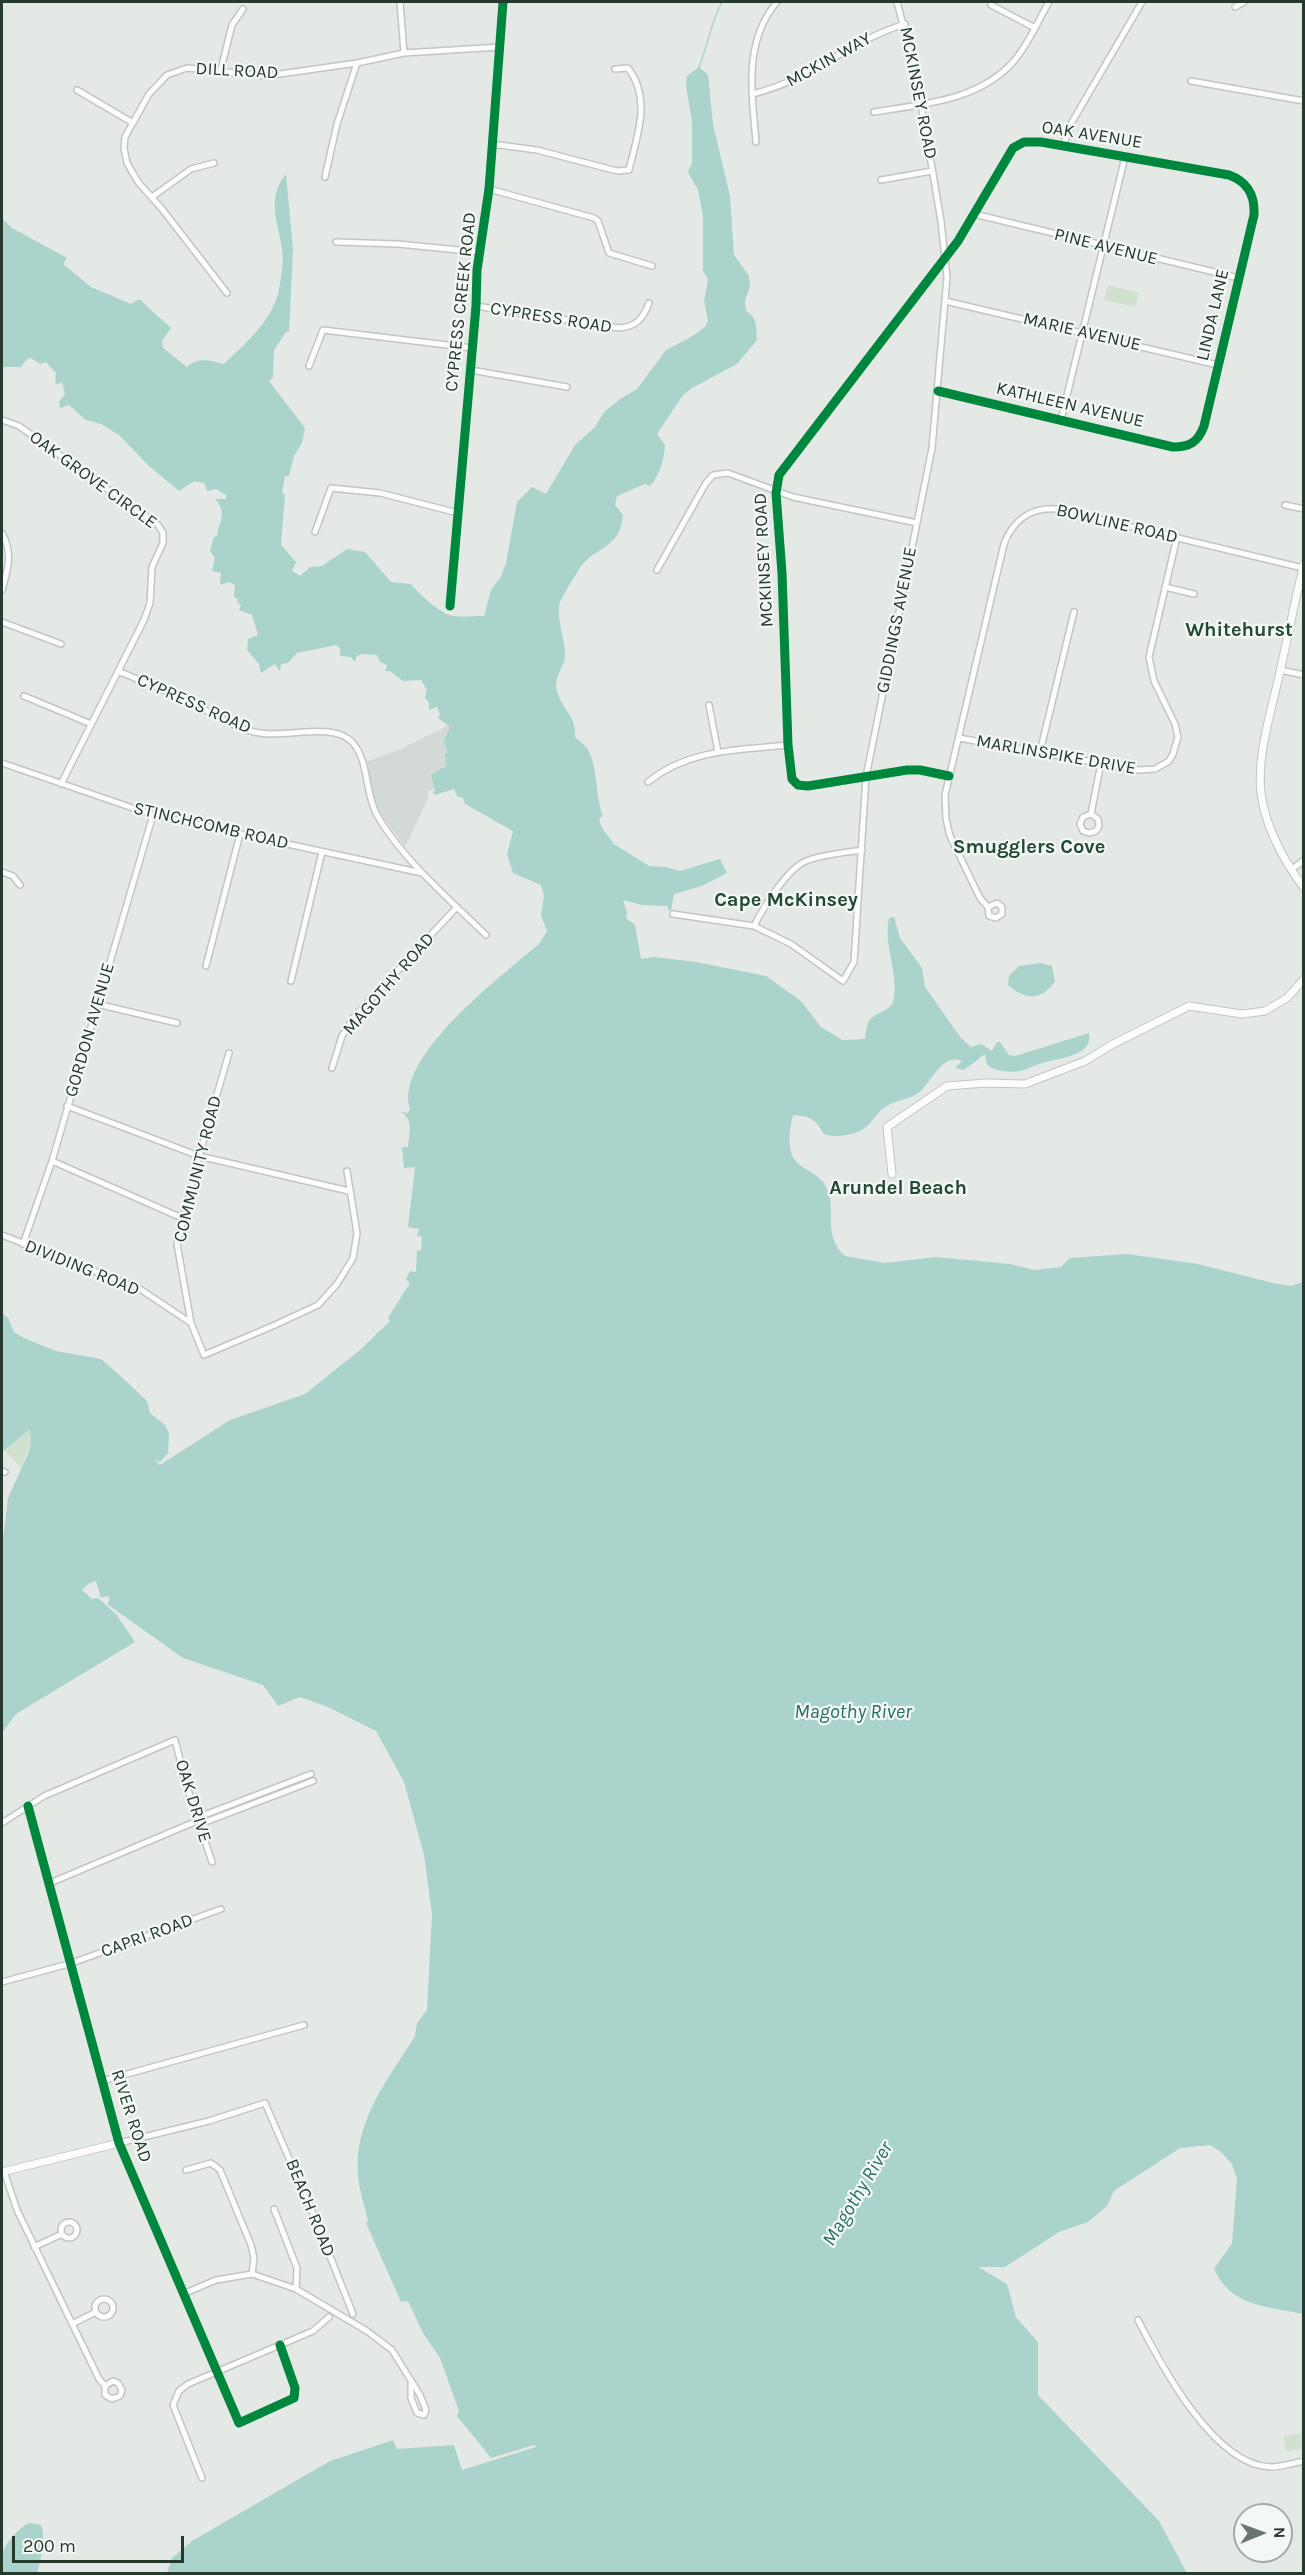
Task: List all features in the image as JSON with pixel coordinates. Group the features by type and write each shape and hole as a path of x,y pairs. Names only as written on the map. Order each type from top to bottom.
{"street":[{"path":"400,2 404,53"},
{"name":"CYPRESS CREEK ROAD","path":"450,606 479,252 489,189 503,2"},
{"path":"756,142 751,70 756,43 764,22 777,2"},
{"name":"MCKINSEY ROAD","path":"866,777 802,787 795,783 790,775 776,484 782,470 946,257 921,105 905,24 897,2"},
{"path":"874,112 952,99 989,82 1013,62 1049,2"},
{"path":"1063,146 1072,122 1142,2"},
{"path":"1234,7 1244,2"},
{"path":"991,5 1035,28"},
{"path":"220,73 232,25 243,9"},
{"name":"MCKIN WAY","path":"752,94 783,86 875,34 905,24"},
{"name":"DILL ROAD","path":"227,292 132,174 124,155 125,137 148,94 170,73 187,68 266,76 357,63 404,53 500,47"},
{"path":"325,177 337,124 357,63"},
{"path":"492,144 537,150 617,171 629,170 642,109 637,79 628,68 615,69"},
{"path":"1191,81 1304,101"},
{"path":"77,90 133,123"},
{"name":"OAK AVENUE","path":"946,257 1013,148 1032,141 1229,175 1240,180 1251,192"},
{"path":"1061,420 1125,156"},
{"path":"152,197 190,169 214,163"},
{"path":"881,180 932,171"},
{"path":"489,189 594,218 598,221 609,252 651,266"},
{"name":"LINDA LANE","path":"1194,443 1204,426 1254,215 1251,192"},
{"name":"PINE AVENUE","path":"974,214 1239,278"},
{"path":"336,242 398,244 479,252"},
{"name":"GIDDINGS AVENUE","path":"754,926 791,944 843,981 852,969 855,955 866,777 932,448 945,301 946,257"},
{"name":"MARIE AVENUE","path":"945,301 1218,364"},
{"name":"CYPRESS ROAD","path":"476,306 619,328 632,327 642,317 649,303"},
{"path":"309,366 323,330 472,348"},
{"path":"471,370 567,387"},
{"name":"KATHLEEN AVENUE","path":"938,391 1173,447 1194,443"},
{"name":"OAK GROVE CIRCLE","path":"2,420 19,426 29,433 158,525 163,533 163,543 150,577 150,603 61,784"},
{"path":"657,570 706,483 713,475 728,473 776,493 917,523"},
{"path":"315,532 331,488 380,493 458,513"},
{"path":"1285,505 1304,509"},
{"name":"BOWLINE ROAD","path":"988,907 980,898 949,834 945,808 949,776 1004,544 1018,521 1036,511 1057,509 1303,566"},
{"path":"2,533 9,553 9,568 2,590"},
{"name":"MARLINSPIKE DRIVE","path":"959,738 1148,770 1162,765 1173,754 1178,737 1177,727 1154,681 1149,660 1177,537"},
{"path":"1303,566 1263,745 1260,778 1261,794 1268,821 1291,870 1304,888"},
{"path":"1165,587 1194,594"},
{"path":"1040,752 1074,612"},
{"path":"2,622 61,644"},
{"path":"1280,670 1304,675"},
{"name":"CYPRESS ROAD","path":"118,671 231,723 259,733 286,735 327,731 353,743 360,758 374,810 387,832 424,873 486,934"},
{"path":"24,696 91,724"},
{"path":"709,705 718,752"},
{"path":"648,782 671,765 718,752 788,745"},
{"name":"STINCHCOMB ROAD","path":"2,763 153,815 424,873"},
{"path":"1091,814 1101,763"},
{"path":"866,777 915,769 949,776"},
{"name":"GORDON AVENUE","path":"23,1244 52,1161 153,815"},
{"path":"206,966 240,834"},
{"path":"673,914 754,926 763,909 800,864 813,858 862,850"},
{"path":"291,981 322,852"},
{"path":"1291,870 1304,860"},
{"path":"2,872 13,876 20,885"},
{"name":"MAGOTHY ROAD","path":"332,1068 342,1036 354,1017 457,907"},
{"path":"892,1174 887,1127 947,1086 986,1083 1025,1084 1085,1061 1113,1044 1189,1006 1242,1014 1265,1011 1287,998 1304,979"},
{"path":"97,1004 177,1023"},
{"name":"COMMUNITY ROAD","path":"229,1053 182,1218 177,1244 191,1323 204,1355 318,1305 337,1284 353,1258 357,1233 349,1191"},
{"path":"67,1106 199,1156 349,1191 347,1171"},
{"path":"52,1161 182,1218"},
{"name":"DIVIDING ROAD","path":"2,1235 140,1289 191,1323"},
{"name":"OAK DRIVE","path":"28,1806 44,1796 175,1740 197,1821 212,1862"},
{"path":"197,1821 200,1817 311,1774"},
{"path":"50,1883 197,1821 208,1821 314,1780"},
{"path":"2,1823 28,1806"},
{"name":"RIVER ROAD","path":"28,1806 119,2144 239,2423 294,2398 295,2388 280,2345"},
{"name":"CAPRI ROAD","path":"2,1982 72,1963 221,1909"},
{"path":"102,2081 304,2025"},
{"name":"BEACH ROAD","path":"119,2144 202,2123 265,2103 353,2314"},
{"path":"105,2386 99,2379 34,2247 13,2202 3,2172 119,2144"},
{"path":"186,2170 211,2163 220,2170 251,2245 254,2258 252,2274"},
{"path":"274,2209 297,2268 296,2289"},
{"path":"34,2247 62,2234"},
{"path":"183,2294 216,2280 252,2274 296,2289 367,2331 392,2350 423,2402 426,2410 424,2415 418,2414 414,2406 411,2398 411,2383"},
{"path":"72,2324 96,2312"},
{"path":"202,2478 173,2405 179,2391 188,2384 313,2331 329,2316"},
{"path":"1138,2320 1154,2352 1199,2421 1212,2435 1232,2451 1257,2464 1272,2467 1304,2461"}],"shaded area":[{"path":"466,716 511,757 428,791 428,799 405,847 377,809 366,762 403,748"}],"green space":[{"path":"1108,285 1139,293 1135,307 1104,300"},
{"path":"30,1429 31,1442 21,1468 4,1450"},
{"path":"1303,2433 1303,2449 1286,2451 1283,2436"}],"water":[{"name":"Magothy River","path":"699,67 708,75 713,124 730,196 734,255 749,276 750,287 745,300 746,311 754,320 757,340 737,364 683,395 657,434 665,445 661,467 653,482 650,486 645,484 617,496 615,505 623,515 618,534 581,566 560,602 559,614 565,656 556,681 557,691 572,718 575,737 585,746 593,761 603,816 599,819 602,828 614,844 649,866 680,871 720,859 727,873 702,886 674,894 671,910 668,910 668,906 642,905 623,900 627,912 626,918 635,925 641,959 655,957 696,962 766,976 801,1001 821,1027 842,1040 865,1039 872,1017 887,1009 893,1002 895,987 888,928 889,918 894,917 900,938 922,968 925,987 961,1038 971,1047 981,1044 992,1051 997,1042 1000,1042 1009,1055 1015,1056 1089,1033 1086,1047 1074,1055 1019,1071 1009,1072 992,1068 987,1063 985,1054 964,1070 955,1068 962,1061 955,1059 948,1061 917,1094 887,1106 867,1127 856,1133 827,1135 812,1119 793,1115 790,1143 793,1158 818,1177 826,1187 831,1204 834,1239 845,1256 885,1263 936,1257 1010,1264 1034,1270 1061,1267 1070,1258 1127,1254 1198,1264 1291,1286 1303,1282 1303,2314 1251,2303 1230,2291 1221,2282 1214,2269 1232,2243 1237,2179 1232,2164 1221,2152 1210,2145 1180,2148 1114,2191 1107,2206 1088,2222 1059,2232 1005,2267 978,2267 1007,2284 1016,2317 1038,2342 1038,2395 1159,2521 1187,2573 167,2573 172,2558 192,2541 330,2461 393,2440 397,2449 454,2445 462,2470 536,2447 534,2445 491,2458 457,2416 459,2411 440,2358 423,2333 408,2301 401,2302 366,2223 368,2221 358,2176 361,2137 374,2102 415,2036 417,2023 427,2010 432,1914 424,1855 404,1782 376,1731 328,1707 300,1697 278,1706 263,1685 183,1658 107,1604 110,1599 107,1596 101,1598 96,1581 88,1584 82,1590 92,1599 98,1598 116,1614 135,1642 16,1714 2,1733 2,1548 8,1498 31,1442 30,1429 2,1452 2,1313 8,1318 14,1332 24,1338 56,1351 101,1359 147,1401 150,1413 165,1425 169,1434 168,1453 160,1462 155,1460 160,1465 230,1420 305,1394 360,1350 390,1321 388,1318 410,1283 406,1279 410,1271 416,1272 417,1250 421,1251 422,1237 417,1236 419,1229 408,1227 415,1167 404,1168 402,1147 408,1147 410,1128 408,1119 401,1112 408,1113 410,1109 409,1088 418,1066 434,1042 455,1018 539,944 547,931 541,915 544,896 541,885 513,873 507,854 513,831 465,804 463,798 457,796 454,789 435,795 433,792 435,790 431,775 446,766 445,753 448,753 444,741 450,727 438,718 440,714 437,707 429,710 429,703 425,698 427,690 421,680 403,681 390,671 385,671 387,665 380,662 377,655 361,654 356,657 355,662 351,657 340,656 340,648 336,645 297,653 288,663 281,664 280,671 275,664 261,673 259,664 247,650 248,639 258,635 252,615 239,610 241,605 234,597 235,585 229,582 220,585 221,573 212,571 215,558 210,551 222,517 221,509 215,499 226,499 226,495 216,489 207,491 204,483 194,481 179,491 149,466 119,435 101,424 86,420 69,405 60,408 59,402 65,394 62,382 55,385 56,373 46,362 40,364 31,358 27,359 21,367 2,367 2,218 12,228 67,258 63,264 91,287 131,304 139,299 171,328 162,341 163,348 187,367 200,360 224,364 257,331 276,301 283,259 275,201 276,192 286,174 293,249 289,332 286,332 274,350 273,378 269,381 305,428 302,443 294,456 289,476 285,476 282,493 285,495 281,545 296,562 292,571 300,576 310,567 322,566 347,549 365,552 391,582 411,584 444,613 458,616 484,616 491,590 501,577 506,563 517,502 532,487 546,494 575,445 595,427 604,412 637,389 666,350 691,337 705,327 708,321 704,301 708,280 703,270 703,216 698,190 688,172 692,163 692,121 686,86 687,76"},
{"path":"1041,963 1052,966 1055,981 1045,992 1027,996 1008,985 1009,976 1019,966"},
{"path":"30,2523 41,2525 43,2536 37,2573 2,2573 3,2550 18,2531"}],"waterway":[{"path":"699,67 722,2"}],"cycle path":[{"path":"450,606 476,306 477,270 489,189 503,2"},
{"path":"938,391 1173,447 1193,442 1204,426 1254,215 1252,195 1246,185 1229,175 1041,142 1024,142 1013,148 958,241 779,475 776,493 782,573 788,745 792,779 798,785 808,786 907,770 920,770 949,776"},
{"path":"28,1806 119,2143 239,2423 294,2398 295,2388 280,2345"}],"district":[{"name":"Whitehurst","path":"1239,630"},
{"name":"Smugglers Cove","path":"1029,847"},
{"name":"Cape McKinsey","path":"786,900"},
{"name":"Arundel Beach","path":"898,1188"}]}
